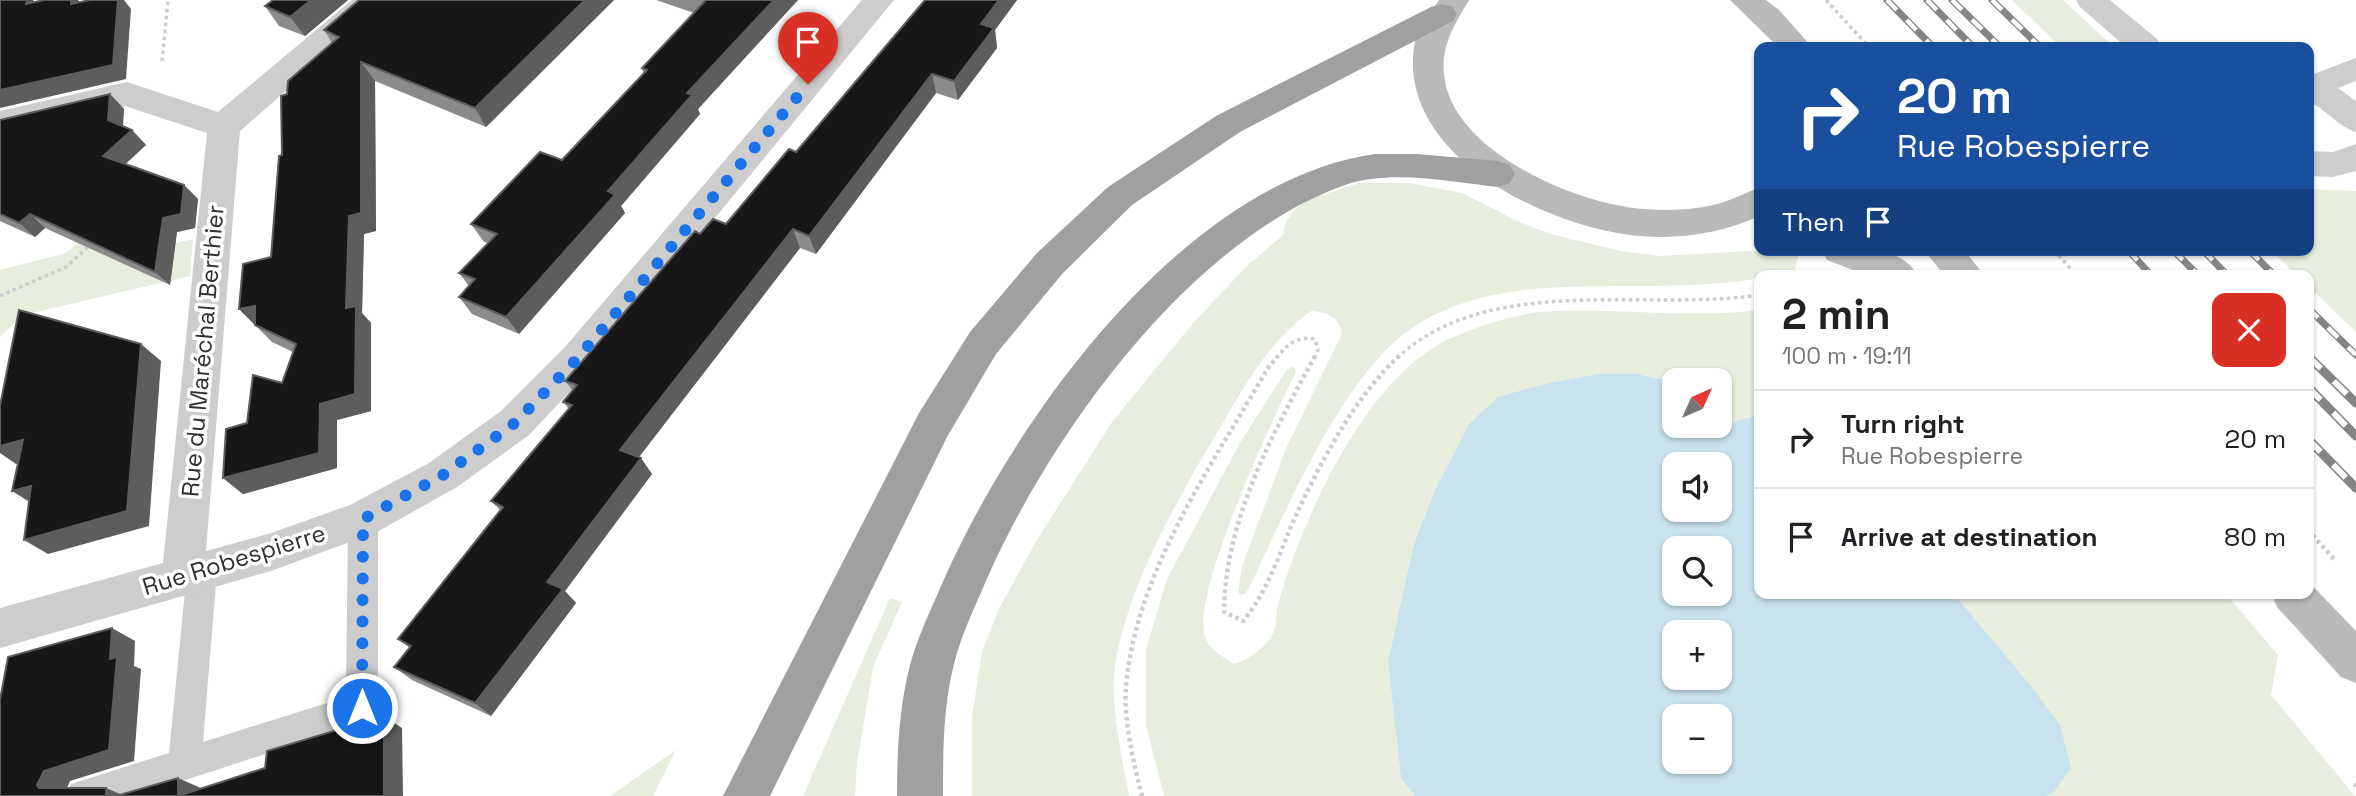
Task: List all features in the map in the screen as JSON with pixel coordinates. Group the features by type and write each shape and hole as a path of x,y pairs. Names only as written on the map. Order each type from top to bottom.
{"highway":[{"path":"746,796 933,425 983,343 1051,263 1120,196 1228,124 1448,7"},
{"path":"920,796 921,744 932,665 963,580 1001,506 1050,430 1112,345 1157,297 1212,247 1247,221 1308,186 1337,174 1366,168 1401,167 1498,174"}],"main road":[{"path":"1745,0 1768,17 1791,42"},
{"path":"1448,7 1431,33 1426,52 1435,101 1451,129 1471,152 1498,174 1531,192 1606,218 1644,223 1705,220 1754,203"},
{"path":"1705,220 1754,230"},
{"path":"1861,256 1889,270"},
{"path":"1948,256 1961,270"},
{"path":"2298,599 2356,662"}],"street":[{"path":"0,124 127,94 158,107 224,126 371,0"},
{"name":"Rue Robespierre","path":"0,628 271,552 363,519 443,475 515,423 578,358 879,0"},
{"path":"2091,0 2140,42"},
{"path":"2314,86 2356,69"},
{"path":"2314,89 2334,99 2356,120"},
{"name":"Rue du Maréchal Berthier","path":"192,574 224,126"},
{"path":"2314,163 2334,165 2356,156"}],"lane":[{"path":"83,796 362,708 363,519"},
{"path":"184,764 192,574"}],"path":[{"path":"158,107 168,0"},
{"path":"1826,0 1864,42"},
{"path":"0,296 66,267 95,240"},
{"path":"2059,256 2072,270"},
{"path":"1142,796 1133,761 1126,687 1144,598 1194,495 1229,432 1268,369 1288,344 1303,337 1315,339 1318,350 1275,430 1240,521 1222,589 1224,612 1244,621 1258,605 1291,527 1348,420 1382,376 1413,345 1474,316 1524,306 1610,300 1690,301 1754,295"},
{"path":"2314,537 2340,566"}],"green space":[{"path":"2012,0 2063,0 2109,42 2056,42"},
{"path":"1359,183 1408,183 1462,193 1517,221 1550,234 1621,251 1660,256 1749,251 1754,252 1754,256 1798,256 1794,270 1754,270 1754,279 1732,282 1679,286 1546,288 1495,295 1445,310 1415,326 1390,347 1365,374 1342,406 1301,479 1253,580 1246,593 1241,595 1238,592 1242,566 1287,446 1342,334 1339,323 1332,317 1311,311 1281,337 1246,384 1170,516 1132,600 1114,674 1117,727 1129,796 972,796 972,717 982,652 999,609 1035,543 1112,422 1194,322 1246,267 1283,235 1286,222 1295,209 1310,199"},
{"path":"2314,189 2356,191 2356,332 2314,292 2314,270 2291,270 2277,256 2314,256"},
{"path":"142,191 134,253 193,239 190,276 23,315 0,337 0,270 66,253"},
{"path":"1578,310 1707,314 1754,311 1754,416 1732,422 1732,368 1662,368 1662,379 1637,374 1469,424 1435,490 1413,545 1388,662 1401,779 1415,796 1164,796 1146,725 1146,649 1167,579 1240,443 1285,372 1291,367 1295,368 1296,372 1236,507 1209,587 1204,618 1206,639 1214,650 1234,664 1257,652 1271,637 1289,569 1332,472 1372,407 1395,379 1421,356 1449,339 1473,329 1539,312"},
{"path":"890,598 902,602 873,667 857,763 855,796 803,796"},
{"path":"1958,599 2230,599 2278,655 2271,695 2355,796 2047,796 2054,792 2027,681"},
{"path":"676,750 653,796 610,796"}],"water":[{"path":"1598,374 1637,374 1662,379 1662,438 1732,438 1732,422 1754,416 1754,599 1958,599 2060,725 2071,768 2054,792 2047,796 1415,796 1401,779 1388,662 1413,546 1435,490 1469,424 1498,397 1545,384"}],"building":[{"path":"0,0 27,0 26,4 44,0 71,0 71,4 90,0 118,0 113,65 0,90"},
{"path":"273,0 311,0 290,17 265,6"},
{"path":"359,0 585,0 475,108 361,62 361,213 349,216 346,308 356,306 355,394 320,404 319,453 223,478 226,429 247,423 253,375 282,383 296,344 255,325 255,306 239,309 243,264 271,257 279,156 282,155 281,96 287,94 288,81 339,37 324,30"},
{"path":"706,0 774,0 687,93 692,95 608,191 615,195 506,317 459,297 475,279 459,273 497,234 471,224 540,152 562,160 647,70 642,68"},
{"path":"925,0 999,0 981,24 994,28 954,81 932,74 809,236 793,229 620,450 641,458 547,582 563,589 475,703 394,667 411,646 398,639 503,507 491,501 572,405 563,402 577,385 565,381 695,231 700,234 713,219 726,224 789,149 796,152"},
{"path":"110,94 108,120 132,130 103,156 184,185 181,214 163,218 155,272 30,214 19,223 0,214 0,120"},
{"path":"19,310 141,344 127,511 24,540 31,486 12,491 23,440 0,446 0,406"},
{"path":"112,628 110,659 117,657 109,750 44,771 37,785 39,788 106,788 106,796 0,796 0,700 8,657"},
{"path":"384,716 384,796 178,796 265,768 267,751"},
{"path":"178,778 178,796 116,796"}],"railway":[{"path":"1887,0 1928,42"},
{"path":"1927,0 1968,42"},
{"path":"1952,0 1995,42"},
{"path":"1992,0 2035,42"},
{"path":"2134,256 2146,270"},
{"path":"2179,256 2193,270"},
{"path":"2209,256 2222,270"},
{"path":"2255,256 2269,270"},
{"path":"2314,314 2356,355"},
{"path":"2314,362 2356,403"},
{"path":"2314,393 2356,436"},
{"path":"2314,445 2356,488"}],"route":[{"path":"362,708 363,519 443,475 515,423 578,358 808,84"}]}
